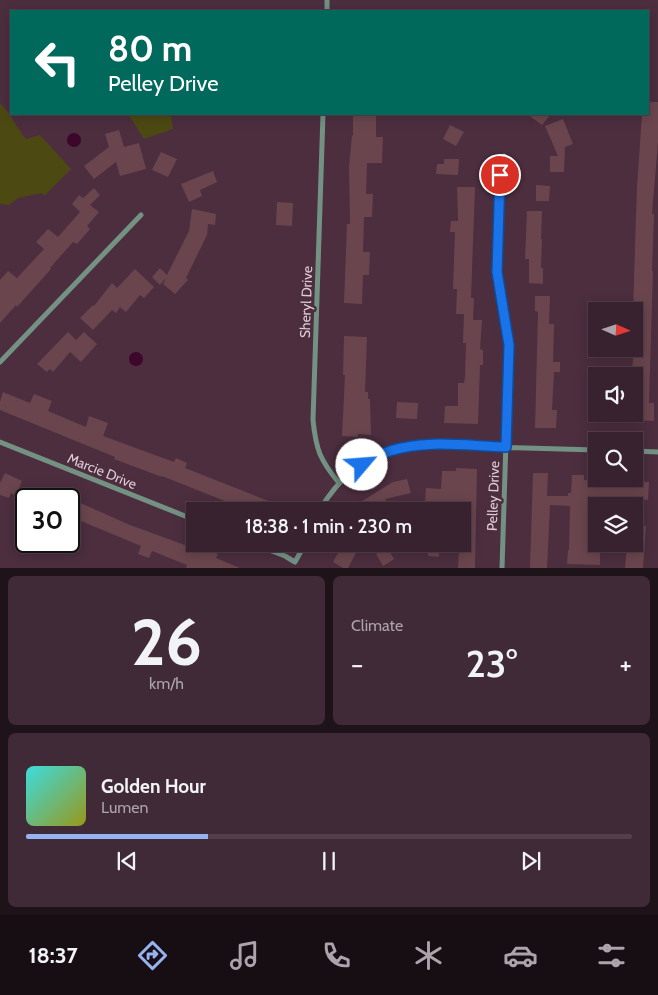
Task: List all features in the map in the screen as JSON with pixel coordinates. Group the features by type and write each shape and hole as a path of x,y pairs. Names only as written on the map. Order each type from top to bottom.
{"street":[{"name":"Sheryl Drive","path":"323,115 313,420 318,451 324,464 339,483"},
{"name":"Pelley Drive","path":"502,568 509,345 497,272 500,183 504,156"},
{"path":"0,362 141,215"},
{"name":"Marcie Drive","path":"0,442 186,516"},
{"path":"325,502 339,483 362,465 389,451 405,447 435,445 588,450"},
{"path":"643,452 658,452"},
{"path":"275,552 294,562 300,552"}],"shaded area":[{"path":"0,103 26,139 40,135 71,169 44,196 42,193 18,198 9,205 0,204"},
{"path":"129,115 171,115 173,129 144,139"},
{"path":"71,133 77,133 81,140 77,147 71,147 67,143 67,137"},
{"path":"133,352 139,352 143,359 139,366 133,366 129,362 129,356"}],"building":[{"path":"649,102 658,102 658,142 652,214 654,214 649,403 654,403 654,421 643,420 643,367 633,367 633,358 643,357 643,302 633,302 637,187 642,115 649,115"},
{"path":"353,115 376,115 376,137 383,137 382,163 367,163 366,194 373,194 372,217 364,217 363,252 370,252 369,275 363,275 362,304 344,303 347,224 350,224 349,167 353,136"},
{"path":"528,115 550,115 542,125"},
{"path":"563,119 573,144 565,147 564,172 550,172 550,156 558,156 545,126"},
{"path":"450,125 464,132 456,146 443,139"},
{"path":"119,130 124,147 139,143 146,169 120,176 116,162 94,179 84,166 109,147 105,134"},
{"path":"161,152 177,159 168,177 152,170"},
{"path":"444,159 459,159 458,175 436,174 437,164 444,164"},
{"path":"213,171 217,182 200,190 202,196 189,202 181,184"},
{"path":"536,185 550,186 549,201 536,201"},
{"path":"457,187 475,187 471,298 474,298 473,320 482,320 480,349 483,350 483,365 480,365 478,424 444,423 445,406 458,406 458,383 464,383 465,377 466,343 463,343 464,314 456,314 457,289 453,289 455,232 450,232 451,221 458,221"},
{"path":"94,188 100,195 90,205 99,212 87,226 90,229 77,244 73,242 17,307 16,305 0,323 0,280 8,271 17,278 44,249 36,242 48,229 58,237 80,212 72,204 79,195 83,198"},
{"path":"277,202 293,203 292,226 276,225"},
{"path":"192,209 216,214 215,225 208,224 207,235 186,278 188,280 175,294 163,284 166,278 160,285 152,277 160,268 167,275 189,231"},
{"path":"527,211 542,211 541,268 543,268 543,284 529,283 529,259 525,259"},
{"path":"135,269 154,287 144,298 140,295 126,312 120,307 116,313 112,310 93,330 80,318 94,306 112,283 117,288"},
{"path":"535,296 550,296 549,324 554,324 553,362 560,362 560,372 554,372 552,410 557,410 556,428 535,428 538,312 535,311"},
{"path":"68,332 76,340 84,332 97,344 81,362 70,352 53,372 50,369 47,372 37,364"},
{"path":"344,336 367,337 365,392 368,392 368,399 370,399 371,435 358,434 358,437 342,436 345,375 343,375"},
{"path":"3,392 30,403 34,394 52,401 48,411 86,427 89,416 108,423 103,436 174,462 176,458 187,463 185,468 271,502 227,502 114,459 115,457 0,410"},
{"path":"397,402 418,403 417,419 396,418"},
{"path":"456,468 477,469 475,568 458,568 459,552 471,552 471,502 425,501 426,488 441,489 442,471 456,471"},
{"path":"5,473 22,481 19,488 15,488 15,495 11,493 9,498 0,495 0,483"},
{"path":"533,473 548,473 547,496 568,496 568,493 571,493 572,475 584,475 584,480 588,480 588,487 643,487 643,482 649,482 648,500 643,499 643,497 588,497 588,552 600,552 600,565 567,564 570,506 550,505 547,568 530,568"},
{"path":"407,479 411,493 385,499 387,502 361,502 393,482"},
{"path":"80,503 130,525 186,545 186,552 212,552 218,554 216,558 240,568 186,568 187,565 152,551 149,558 138,554 141,546 80,521"},
{"path":"643,526 646,526 643,568 625,568 626,552 643,552"},
{"path":"339,552 356,552 348,568 343,568 333,562"},
{"path":"379,552 390,552 394,559 383,566 376,554"},
{"path":"428,552 439,552 439,557 428,556"}],"route":[{"path":"362,465 389,451 405,447 421,445 506,447 509,345 497,272 500,175"}]}
